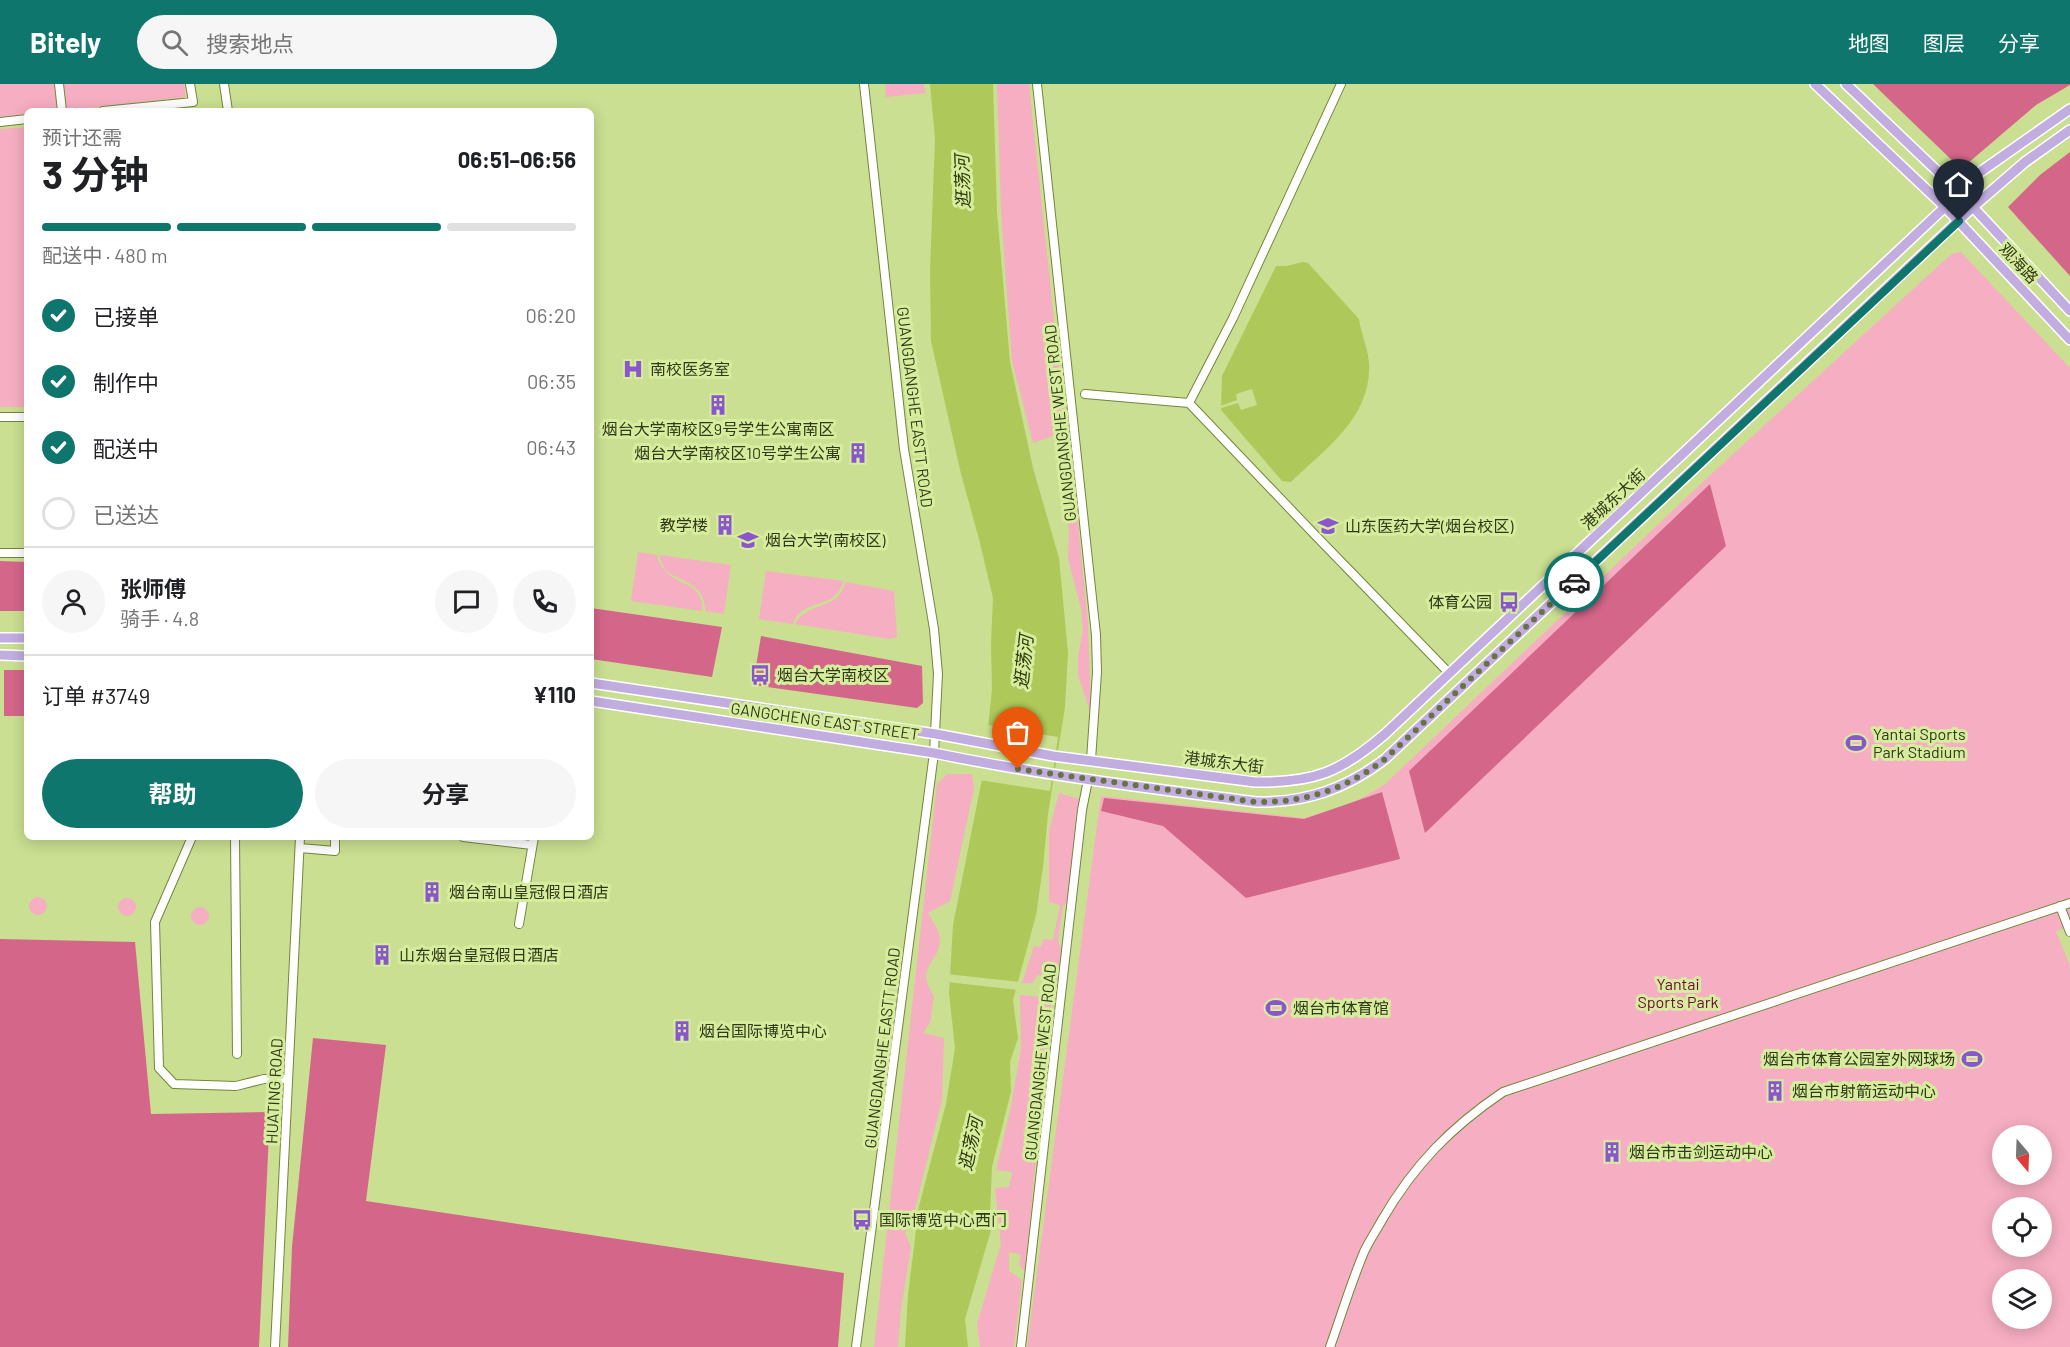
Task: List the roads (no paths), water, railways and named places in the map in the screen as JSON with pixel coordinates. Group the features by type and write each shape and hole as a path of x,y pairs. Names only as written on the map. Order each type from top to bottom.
{"main road":[{"name":"观海路","path":"1815,84 1959,221 2070,340"},
{"name":"观海路","path":"1846,84 1956,189 2070,311"},
{"name":"港城东大街","path":"1053,756 1256,782 1281,783 1305,780 1328,773 1366,750 1945,207 1956,189 2070,109"},
{"name":"港城东大街","path":"1053,774 1256,802 1280,802 1308,798 1332,790 1366,773 1402,743 1972,207 2025,162 2070,130"},
{"path":"0,638 24,638"},
{"path":"0,655 24,656"},
{"name":"GANGCHENG EAST STREET","path":"594,683 936,734 1053,756"},
{"name":"GANGCHENG EAST STREET","path":"594,701 934,753 1053,774"},
{"path":"728,722 731,704"}],"street":[{"path":"59,84 62,108"},
{"path":"133,108 193,102 190,84"},
{"path":"224,84 228,108"},
{"name":"GUANGDANGHE EASTT ROAD","path":"856,1347 934,753 938,674 934,629 904,449 864,84"},
{"name":"GUANGDANGHE WEST ROAD","path":"1037,84 1096,635 1097,672 1091,760"},
{"path":"1189,403 1233,318 1341,84"},
{"path":"0,122 24,119"},
{"path":"1085,394 1189,403 1449,673"},
{"path":"0,417 24,417"},
{"path":"0,553 24,553"},
{"name":"GUANGDANGHE WEST ROAD","path":"1021,1347 1082,810 1088,780"},
{"path":"191,840 154,922 159,1068 174,1084 236,1086 264,1079 288,1079"},
{"path":"235,840 237,1054"},
{"name":"HUATING ROAD","path":"275,1347 300,840"},
{"path":"300,848 335,851 335,840"},
{"path":"516,840 533,841 519,924"},
{"path":"1329,1347 1364,1251 1391,1205 1411,1176 1436,1147 1471,1114 1503,1092 2070,903"},
{"path":"2060,906 2070,932"}],"water":[{"name":"逛荡河","path":"930,84 993,84 997,212 1010,362 1033,468 1059,558 1068,653 1065,707 1048,814 1036,915 1013,1000 1018,1038 1010,1062 1011,1092 992,1167 991,1230 965,1319 968,1347 905,1347 908,1295 919,1206 946,1104 955,1048 949,993 953,925 984,769 992,689 993,598 961,474 931,341 930,271 935,139"},
{"path":"1308,263 1359,319 1369,363 1368,382 1363,400 1344,430 1291,482 1282,481 1221,410 1222,376 1276,266"}],"place":[{"name":"南校医务室","path":"633,369"},
{"name":"烟台大学南校区9号学生公寓南区","path":"718,405"},
{"name":"烟台大学南校区10号学生公寓","path":"858,453"},
{"name":"教学楼","path":"725,525"},
{"name":"山东医药大学(烟台校区)","path":"1328,526"},
{"name":"烟台大学(南校区)","path":"748,540"},
{"name":"体育公园","path":"1509,602"},
{"name":"烟台大学南校区","path":"760,675"},
{"name":"Yantai Sports Park Stadium","path":"1856,743"},
{"name":"烟台南山皇冠假日酒店","path":"432,892"},
{"name":"山东烟台皇冠假日酒店","path":"382,955"},
{"name":"烟台市体育馆","path":"1276,1008"},
{"name":"烟台国际博览中心","path":"682,1031"},
{"name":"烟台市体育公园室外网球场","path":"1972,1059"},
{"name":"烟台市射箭运动中心","path":"1775,1091"},
{"name":"烟台市击剑运动中心","path":"1612,1152"},
{"name":"国际博览中心西门","path":"862,1220"}],"park label":[{"name":"Yantai Sports Park","path":"1678,993"}]}
